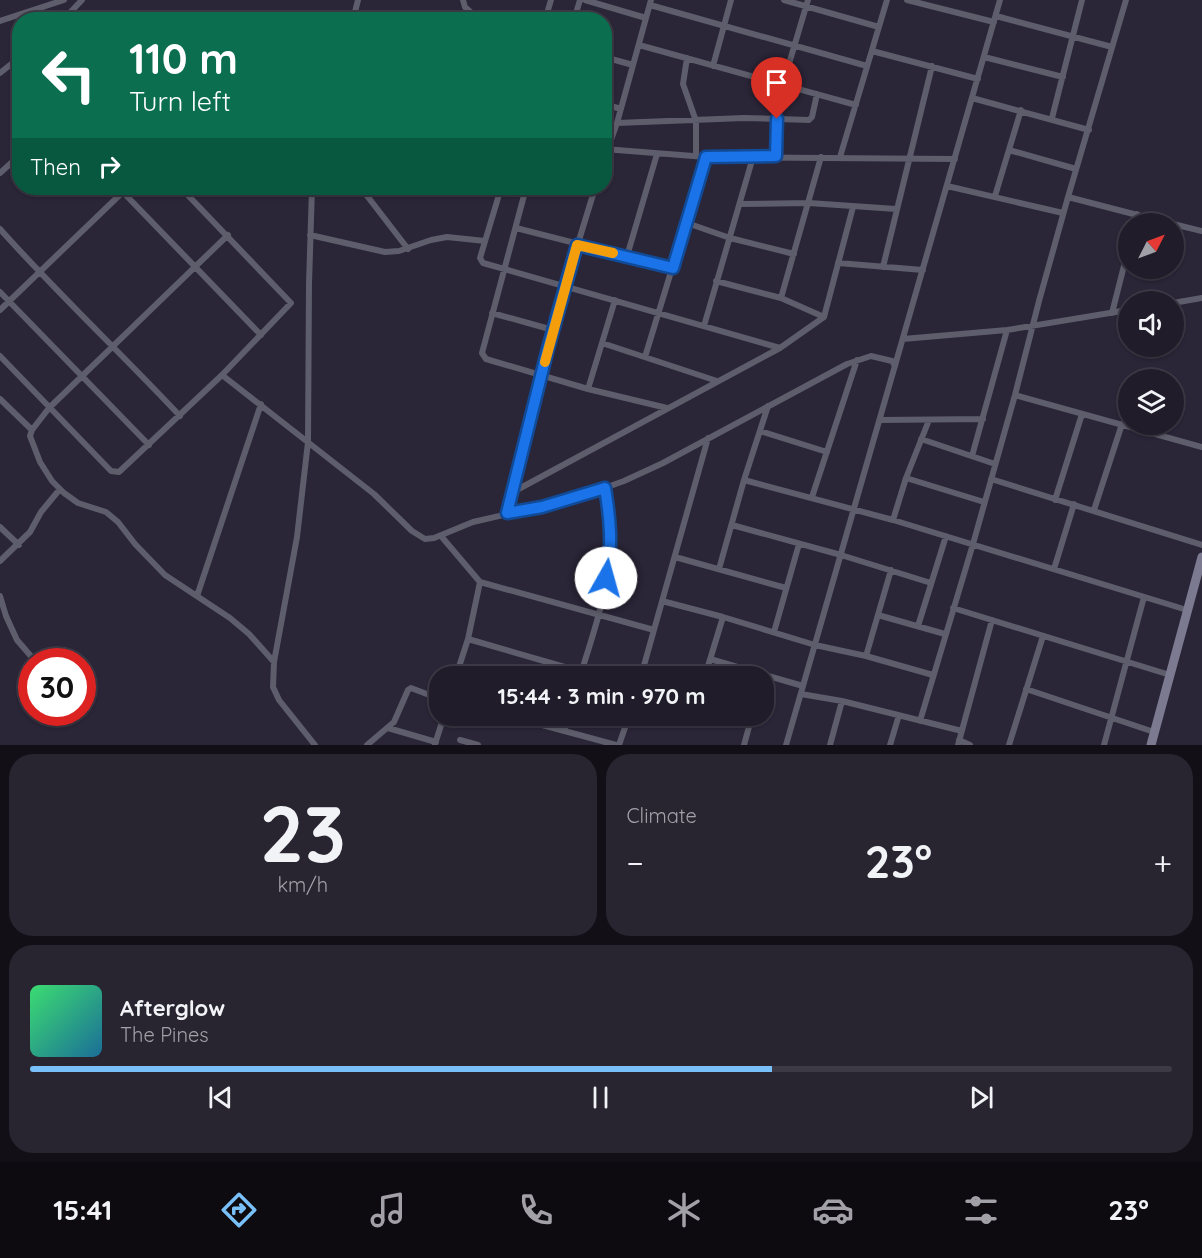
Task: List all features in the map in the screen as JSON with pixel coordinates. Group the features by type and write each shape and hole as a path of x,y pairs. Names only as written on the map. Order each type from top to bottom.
{"street":[{"path":"27,12 64,0"},
{"path":"71,12 82,0"},
{"path":"585,0 646,18"},
{"path":"713,66 731,0"},
{"path":"784,0 807,3 879,27"},
{"path":"840,157 887,0"},
{"path":"907,0 1073,37 1112,48"},
{"path":"786,745 1000,0"},
{"path":"1052,118 1082,0"},
{"path":"920,721 973,544 1063,213 1126,0"},
{"path":"612,135 650,2 724,27 867,66"},
{"path":"776,156 777,119 783,84 807,3"},
{"path":"639,45 856,105"},
{"path":"872,51 978,79"},
{"path":"984,57 1063,77"},
{"path":"687,58 683,84 696,121 696,156"},
{"path":"612,59 633,65"},
{"path":"0,73 12,63"},
{"path":"883,267 932,66"},
{"path":"617,123 744,118 809,120 812,117 817,94"},
{"path":"972,98 1089,129"},
{"path":"612,106 621,109"},
{"path":"995,196 1021,110"},
{"path":"612,150 706,157 955,159"},
{"path":"1009,150 1076,169"},
{"path":"627,256 657,154"},
{"path":"645,357 706,157"},
{"path":"704,326 753,157"},
{"path":"782,298 821,157"},
{"path":"0,173 12,162"},
{"path":"947,186 1063,213"},
{"path":"0,309 117,195"},
{"path":"129,195 261,335"},
{"path":"0,356 111,471 119,472 222,375 291,303 188,195"},
{"path":"312,195 308,442 297,537 273,662 273,687 279,700 315,745"},
{"path":"366,195 408,249"},
{"path":"499,195 481,261 659,315 780,348"},
{"path":"524,195 503,269 483,356 588,389 668,408"},
{"path":"507,513 553,330 593,195"},
{"path":"1068,196 1133,213"},
{"path":"740,204 809,204 896,209"},
{"path":"513,492 780,348 824,317 853,207"},
{"path":"687,222 730,238 794,254"},
{"path":"1184,227 1202,231"},
{"path":"516,228 673,268"},
{"path":"0,229 39,273 114,346 180,416"},
{"path":"228,235 49,408 30,436 40,462 60,489 78,503 106,512 165,574 230,618 249,634 273,662"},
{"path":"310,235 385,252 408,249 431,240 447,237 485,241"},
{"path":"838,263 923,270"},
{"path":"1112,313 1120,279"},
{"path":"716,281 782,298 824,317"},
{"path":"0,292 148,445"},
{"path":"1184,301 1202,298"},
{"path":"588,389 615,300"},
{"path":"903,339 1007,330 1118,312"},
{"path":"492,313 553,330"},
{"path":"972,456 1007,330"},
{"path":"602,343 717,381"},
{"path":"222,375 374,494 412,531 425,539 441,536 473,522 551,505 605,488 663,463 857,360 871,356 882,357 892,361 895,367"},
{"path":"812,497 857,360"},
{"path":"1015,395 1118,423"},
{"path":"0,399 32,430"},
{"path":"196,596 261,404"},
{"path":"719,569 744,480 769,405"},
{"path":"1054,500 1082,414"},
{"path":"880,420 982,419"},
{"path":"893,520 906,478 929,420"},
{"path":"760,432 827,452"},
{"path":"1094,510 1118,435"},
{"path":"1160,435 1202,447"},
{"path":"644,666 708,438"},
{"path":"921,439 995,464"},
{"path":"906,478 984,502"},
{"path":"991,479 1202,545"},
{"path":"744,480 893,520 1187,610"},
{"path":"583,666 599,614 610,561 609,513 605,488"},
{"path":"0,561 30,532 41,512 60,489"},
{"path":"1054,569 1074,504"},
{"path":"732,525 841,555 931,584"},
{"path":"0,527 19,545"},
{"path":"441,536 480,582 654,630"},
{"path":"918,626 946,536"},
{"path":"774,632 800,544"},
{"path":"675,557 786,588"},
{"path":"1150,745 1202,557"},
{"path":"866,656 891,570"},
{"path":"459,666 468,639 480,582"},
{"path":"0,596 17,640 24,648"},
{"path":"1104,745 1144,597"},
{"path":"662,601 815,645 866,656 933,675"},
{"path":"953,608 1170,675"},
{"path":"878,615 945,633"},
{"path":"708,666 723,617"},
{"path":"970,745 958,743 992,620"},
{"path":"1009,745 1043,636"},
{"path":"468,639 555,666"},
{"path":"710,659 732,666"},
{"path":"774,679 803,686"},
{"path":"367,745 394,722 408,690 411,688 429,695"},
{"path":"1026,689 1154,732"},
{"path":"801,694 842,701 962,731"},
{"path":"830,745 842,701"},
{"path":"890,745 899,715"},
{"path":"388,728 435,744 441,726"},
{"path":"546,726 618,745 625,726"},
{"path":"564,731 565,726"},
{"path":"744,745 749,726"},
{"path":"460,740 478,745"}],"slow traffic":[{"path":"545,362 577,245 613,253"}],"route":[{"path":"606,578 610,561 610,528 605,488 542,507 507,513 547,352 577,245 673,268 706,157 776,156 777,119"}]}
